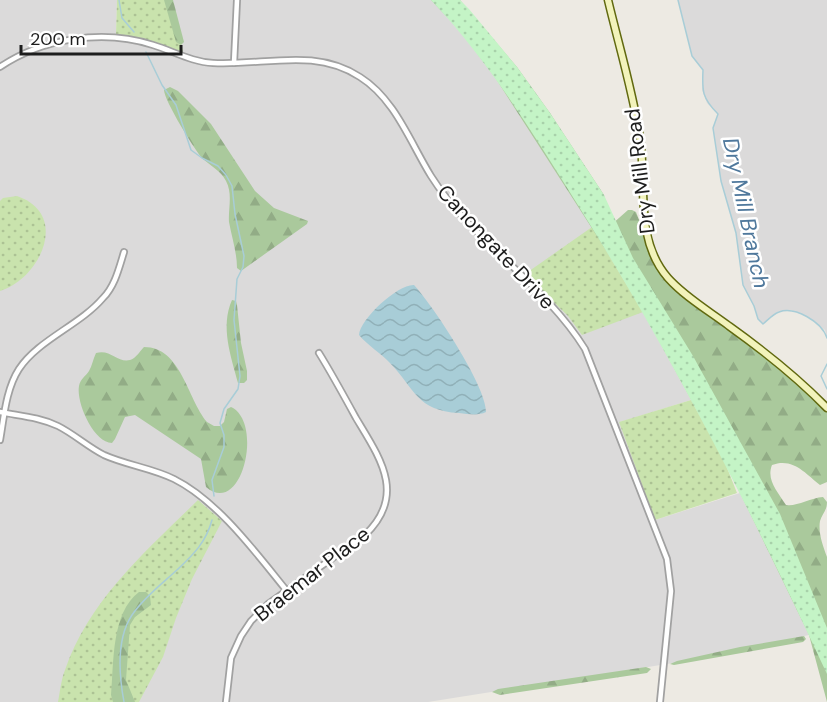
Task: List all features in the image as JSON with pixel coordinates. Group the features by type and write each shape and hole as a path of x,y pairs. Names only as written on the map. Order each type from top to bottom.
{"street":[{"path":"234,63 237,0"},
{"name":"Dry Mill Road","path":"608,0 640,138 646,233 657,262 668,278 689,297 802,382 827,408"},
{"name":"Canongate Drive","path":"0,67 19,56 47,45 95,38 139,41 198,61 234,63 294,59 317,60 342,67 365,81 388,104 432,177 452,205 575,334 589,358 665,552 670,575 660,702"},
{"path":"0,440 2,412 14,378 23,364 104,298 113,283 124,252"},
{"name":"Braemar Place","path":"226,702 230,666 241,636 260,611 365,535 381,514 386,497 386,478 381,461 319,353"},
{"path":"2,412 31,416 49,422 103,454 165,475 189,488 248,542 287,591"}],"shaded area":[{"path":"0,0 117,0 116,34 182,52 171,0 431,0 462,33 496,79 565,184 629,286 691,400 620,422 655,520 740,493 809,635 673,663 428,702 0,702"},
{"path":"678,0 827,0 827,338 825,330 808,317 791,310 777,312 763,324 758,319 743,285 736,233 721,181 713,128 718,114 707,103 702,90 703,70 692,56"}],"green space":[{"path":"117,0 171,0 183,52 116,34"},
{"path":"164,0 173,0 184,42 181,45 176,42"},
{"path":"431,0 460,0 517,67 604,195 611,225 628,210 636,212 648,243 668,278 758,347 827,409 827,482 820,485 799,468 786,463 772,465 771,476 774,486 786,505 823,497 827,502 820,526 821,539 827,557 827,702 809,635 724,460 629,286 496,79 462,33"},
{"path":"431,0 460,0 469,9 517,67 604,195 633,258 693,356 780,514 827,628 827,674 740,493 611,259 508,97 472,47"},
{"path":"170,87 178,91 211,124 255,191 274,208 308,221 307,224 241,271 237,268 229,222 228,186 221,174 199,154 180,125 165,96 164,90"},
{"path":"17,196 33,205 42,217 46,231 44,245 37,260 27,273 15,284 0,291 0,201 3,198"},
{"path":"592,227 643,312 582,335 568,316 525,274"},
{"path":"232,300 236,301 237,305 247,371 247,380 244,383 238,383 228,342 227,321"},
{"path":"144,347 157,349 175,364 207,422 220,426 224,422 227,409 231,407 241,416 246,430 247,447 244,464 238,479 230,490 219,493 206,487 201,459 135,415 125,417 112,443 105,441 92,429 80,402 79,386 88,373 96,353 107,353 129,360"},
{"path":"691,400 724,460 737,493 655,520 619,422"},
{"path":"198,500 222,521 192,579 163,657 139,702 58,702 64,674 75,645 104,599 139,558"},
{"path":"139,592 146,592 150,596 151,605 135,617 130,625 126,680 135,702 113,702 111,695 113,668 119,625 123,612"},
{"path":"804,636 806,639 803,642 670,664 740,647"},
{"path":"646,667 651,669 647,673 500,695 492,692 498,689"}],"water":[{"path":"414,285 457,346 478,384 486,412 473,414 445,411 425,403 390,363 359,335 366,320 381,304 399,290"}],"waterway":[{"path":"119,0 122,18 134,32"},
{"name":"Dry Mill Branch","path":"678,0 692,56 703,70 704,94 718,114 713,128 721,181 736,233 743,285 758,319 763,324 777,313 793,311 814,321 827,338"},
{"path":"146,52 162,85 176,105 191,150 218,166 232,186 244,256 243,267 237,279 234,320 240,376 238,389 224,409 220,423 224,435 224,447 212,480 214,496"},
{"name":"Dry Mill Branch","path":"827,364 821,376 827,389"},
{"path":"124,702 120,657 127,625 142,602 194,553 203,541 212,520"}]}
